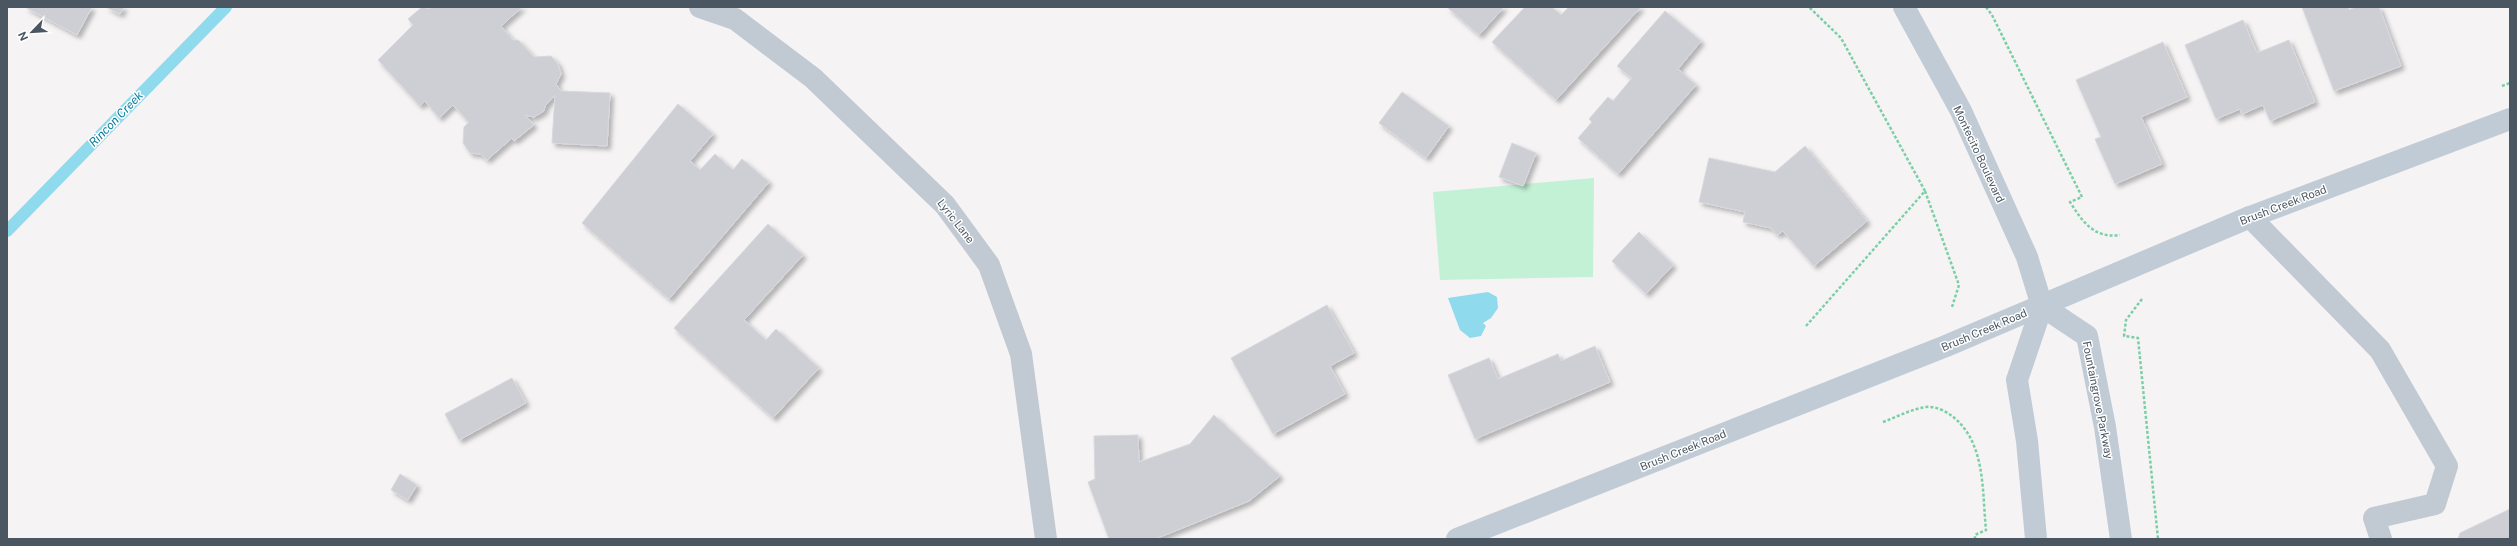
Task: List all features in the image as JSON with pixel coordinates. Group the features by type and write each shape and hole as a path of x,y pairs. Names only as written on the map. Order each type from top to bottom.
{"street":[{"name":"Lyric Lane","path":"700,7 735,19 813,78 945,205 989,265 1021,354 1046,539"},
{"name":"Montecito Boulevard","path":"1904,7 1961,111 2027,257 2042,306"},
{"name":"Brush Creek Road","path":"1457,539 1486,534 2042,306 2250,217 2510,119"},
{"path":"2250,217 2380,350 2447,466 2435,504 2374,518 2381,539"},
{"path":"2036,539 2027,440 2017,380 2042,306"},
{"name":"Fountaingrove Parkway","path":"2042,306 2087,336 2105,427 2121,539"}],"path":[{"path":"1809,7 1841,38 1925,191 1959,285 1956,299 1950,310"},
{"path":"1986,7 1992,15 2082,197 2070,202 2079,217 2092,230 2110,237"},
{"path":"1806,326 1925,191"},
{"path":"2135,306 2126,320 2124,336 2138,338 2158,539"},
{"path":"1883,422 1928,406 1939,408 1949,413 1965,429 1978,452 1986,530 1975,535 1975,539"}],"green space":[{"path":"1594,178 1593,277 1440,280 1433,192"}],"water":[{"path":"1488,292 1497,297 1498,308 1491,318 1483,323 1486,326 1481,336 1470,338 1460,330 1448,298"}],"building":[{"path":"25,7 92,7 77,35"},
{"path":"106,7 124,7 120,14"},
{"path":"422,7 429,9 431,7 522,7 501,26 513,40 518,40 534,57 551,56 558,64 561,74 556,84 561,91 610,93 607,146 552,143 555,95 545,106 544,111 534,117 525,115 534,125 514,141 512,138 487,160 480,154 470,153 463,143 464,127 469,122 453,105 439,118 425,101 420,106 378,60 413,25 408,19"},
{"path":"1447,7 1504,7 1479,35"},
{"path":"1525,7 1552,7 1561,15 1569,7 1641,7 1556,100 1492,42"},
{"path":"2302,7 2348,7 2349,10 2356,7 2379,7 2401,66 2334,91"},
{"path":"1665,11 1701,41 1678,69 1696,85 1618,174 1578,138 1592,122 1589,119 1608,97 1613,101 1632,78 1617,66"},
{"path":"2243,20 2257,53 2289,40 2315,102 2270,121 2263,105 2242,114 2240,109 2216,119 2185,45"},
{"path":"2163,42 2187,97 2141,117 2162,164 2115,184 2095,139 2101,137 2076,80"},
{"path":"1402,92 1449,126 1426,158 1379,123"},
{"path":"678,104 713,134 690,161 700,170 715,154 733,170 742,159 769,182 669,299 582,223"},
{"path":"1512,143 1536,153 1523,186 1499,177"},
{"path":"1805,146 1867,221 1814,266 1783,231 1777,235 1771,228 1743,222 1745,212 1699,202 1709,158 1775,172"},
{"path":"768,224 803,255 744,320 766,340 776,329 819,368 773,418 674,328"},
{"path":"1639,232 1673,265 1646,294 1612,261"},
{"path":"1327,305 1354,353 1330,366 1345,394 1273,434 1231,358"},
{"path":"1595,346 1610,382 1475,439 1448,375 1489,358 1498,379 1558,354 1561,361"},
{"path":"512,378 526,403 459,440 445,414"},
{"path":"1214,415 1280,476 1249,501 1155,539 1109,539 1088,482 1095,479 1094,436 1138,435 1139,462 1190,444"},
{"path":"400,474 417,485 408,500 391,490"},
{"path":"2510,509 2510,539 2458,539 2460,533"}],"waterway":[{"name":"Rincon Creek","path":"7,231 226,7"}]}
